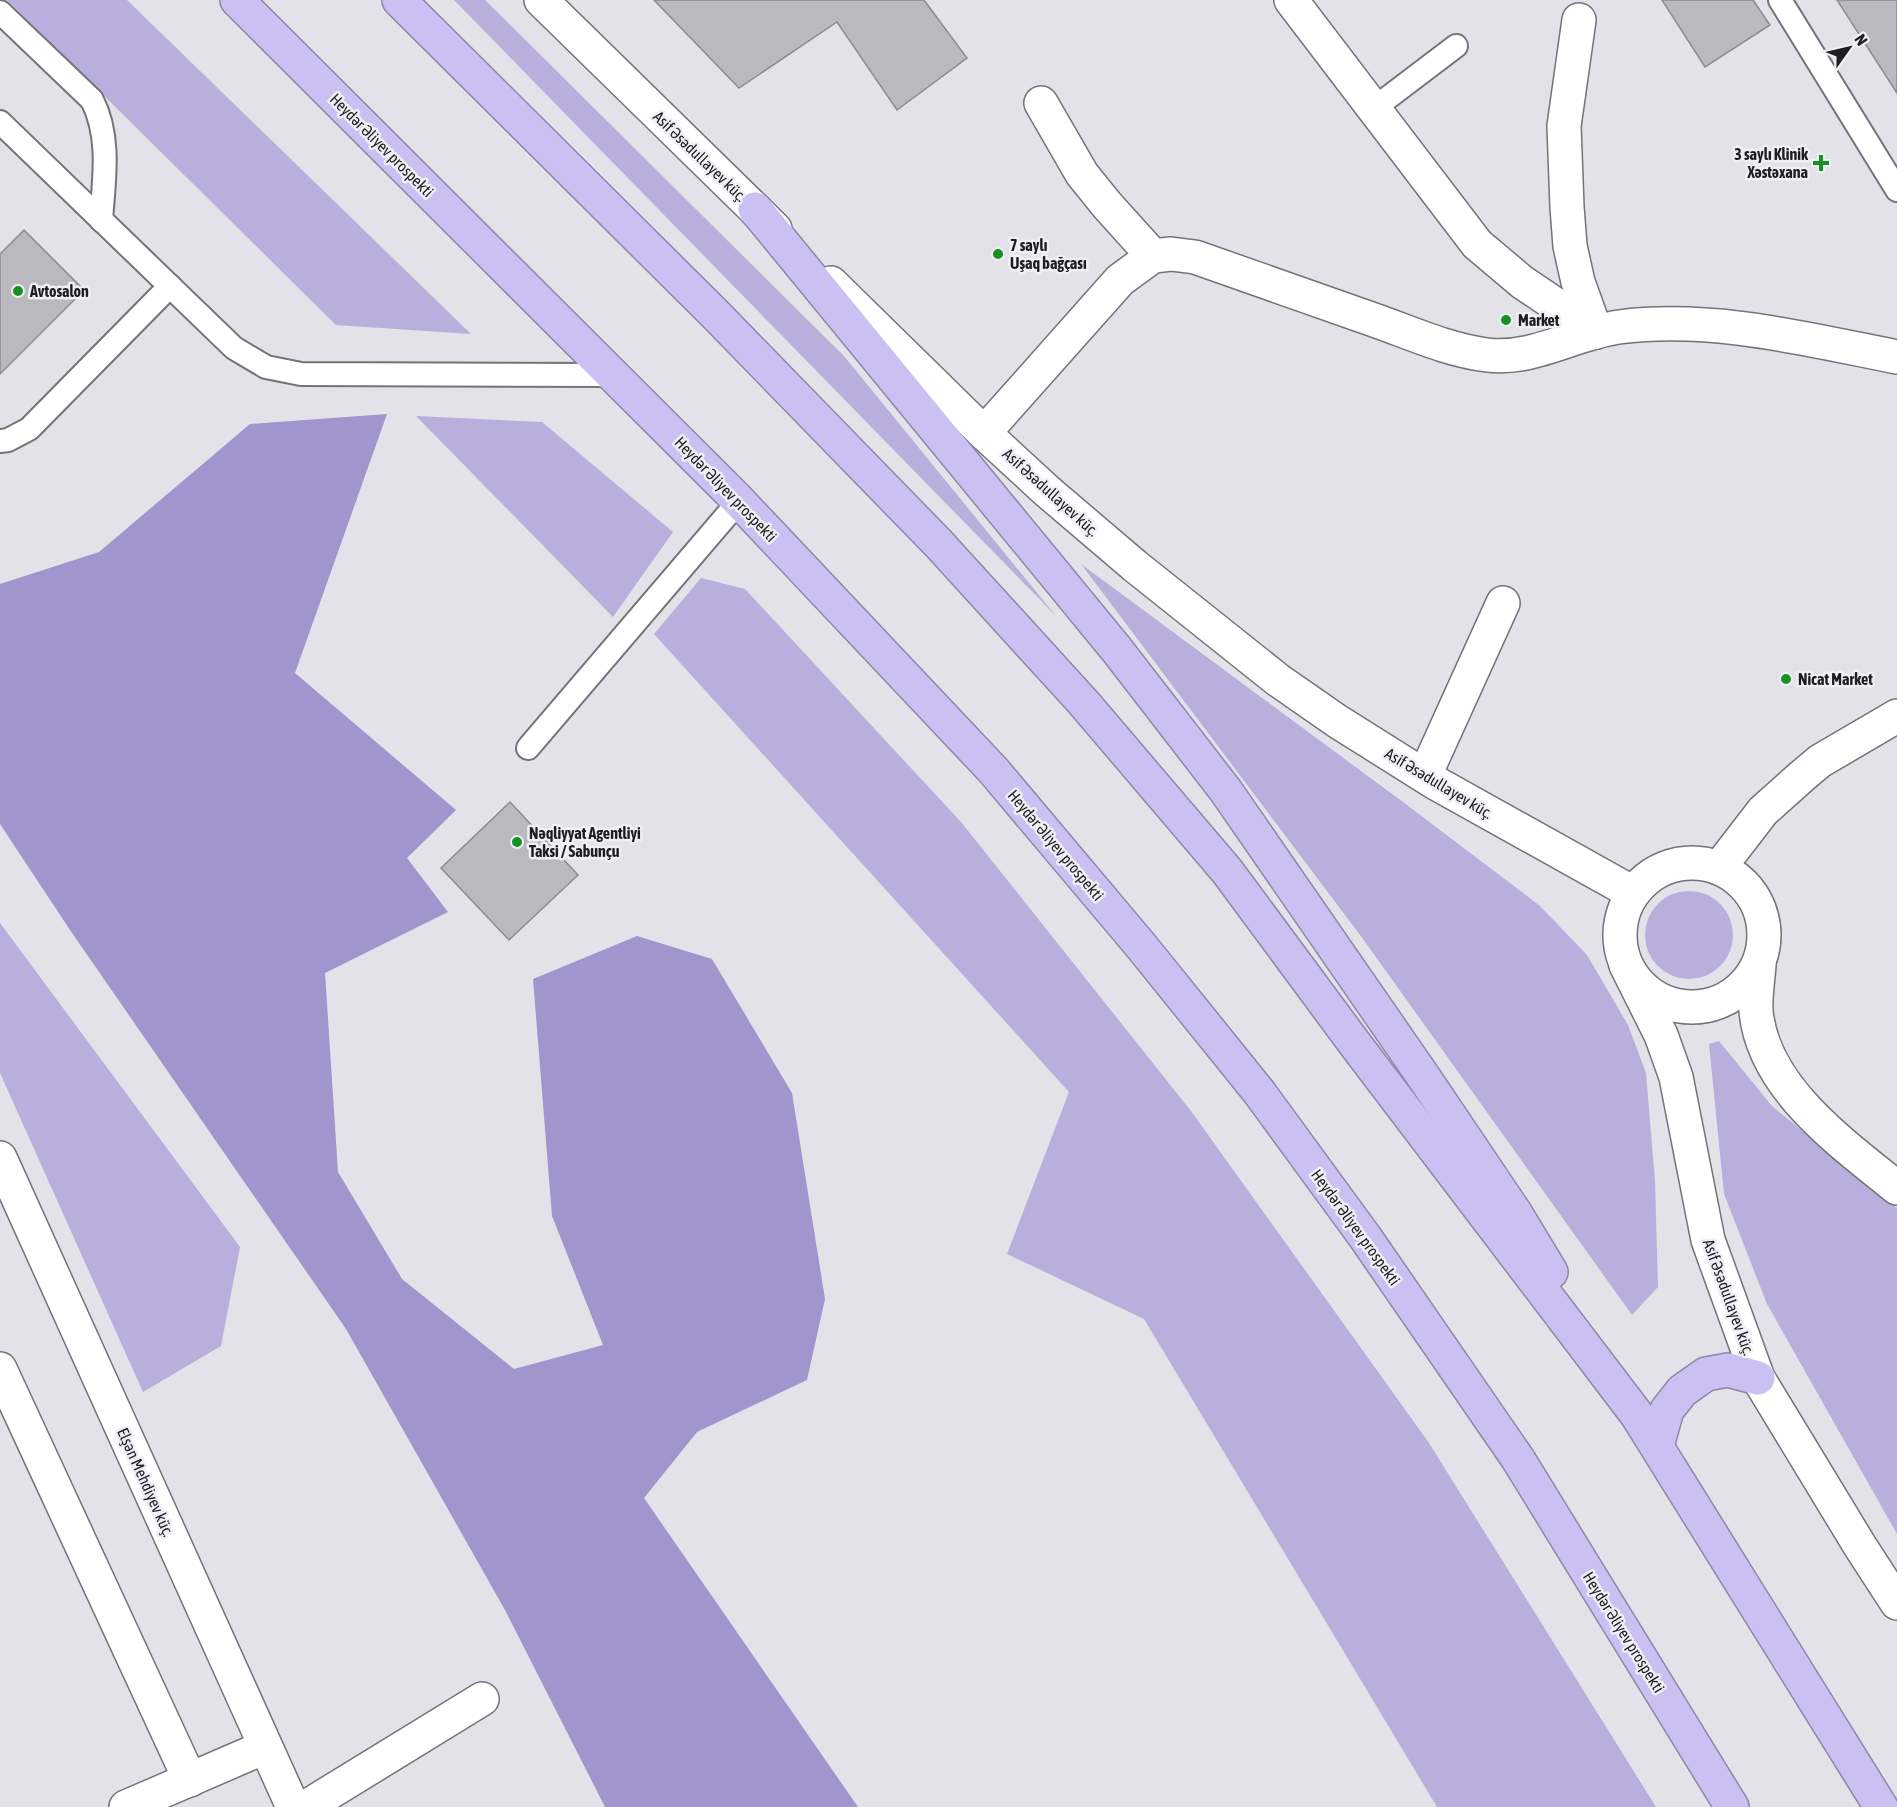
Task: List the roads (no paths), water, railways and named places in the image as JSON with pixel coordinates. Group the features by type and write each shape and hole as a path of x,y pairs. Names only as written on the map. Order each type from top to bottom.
{"highway":[{"name":"Heydər Əliyev prospekti","path":"237,0 739,501 993,771 1142,947 1259,1092 1365,1237 1518,1459 1732,1807"},
{"path":"399,0 724,323 939,544 1083,702 1227,872 1637,1415"},
{"path":"755,209 1117,650 1226,791 1516,1214 1637,1415 1881,1807"},
{"path":"1657,1446 1667,1410 1682,1391 1706,1374 1728,1370 1758,1378"}],"main road":[{"name":"Asif Əsədullayev küç.","path":"541,0 984,433 1047,491 1135,566 1278,680 1337,721 1425,776 1633,893"},
{"path":"1291,0 1477,244 1522,282 1596,332"},
{"path":"1579,20 1564,126 1567,207 1570,246 1578,282 1596,332"},
{"path":"1041,103 1082,174 1153,256"},
{"path":"984,433 1120,280 1153,256 1171,254 1195,257 1442,345 1488,355 1527,354 1619,327 1696,324 1774,333 1897,357"},
{"path":"1425,776 1503,603"},
{"path":"1719,868 1763,811 1801,777 1820,761 1897,716"},
{"path":"1759,965 1746,985 1727,1000 1705,1007 1681,1008 1658,999 1639,985 1626,965 1620,941 1622,916 1633,893 1649,876 1672,865 1695,862 1719,868 1739,880 1754,897 1763,919 1765,942 1759,965 1756,1011 1763,1044 1779,1077 1811,1114 1897,1188"},
{"name":"Asif Əsədullayev küç.","path":"1626,965 1661,1035 1676,1077 1708,1240 1758,1378 1897,1603"},
{"name":"Elşən Mehdiyev küç.","path":"0,1158 293,1807"},
{"path":"0,1369 190,1780"},
{"path":"306,1807 482,1699"},
{"path":"126,1807 265,1747"}],"lane":[{"path":"1779,0 1897,190"},
{"path":"0,12 92,100 99,114 103,129 104,173 101,219"},
{"path":"1373,108 1456,46"},
{"path":"0,122 234,348 266,367 301,374 613,375"},
{"path":"0,441 8,440 29,429 170,286"},
{"path":"528,748 739,501"}],"place":[{"name":"3 saylı Klinik Xəstəxana","path":"1821,163"},
{"name":"7 saylı Uşaq bağçası","path":"998,254"},
{"name":"Avtosalon","path":"18,291"},
{"name":"Market","path":"1506,320"},
{"name":"Nicat Market","path":"1786,679"},
{"name":"Nəqliyyat Agentliyi Taksi / Sabunçu","path":"517,842"}]}
